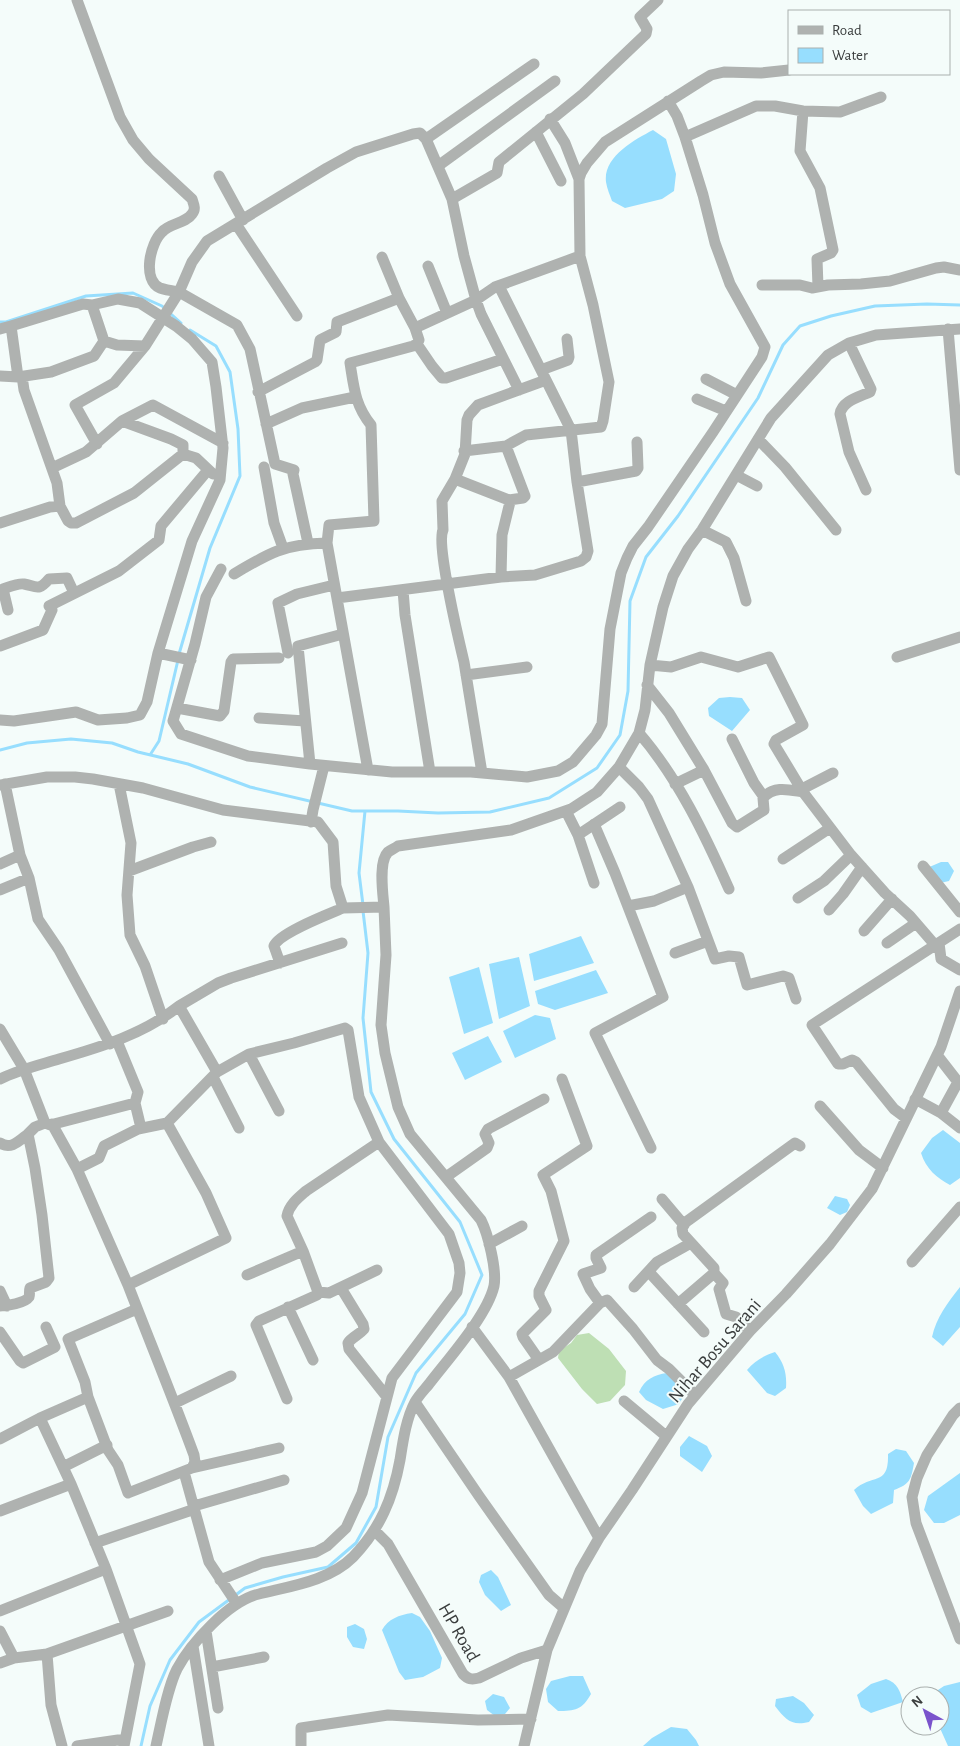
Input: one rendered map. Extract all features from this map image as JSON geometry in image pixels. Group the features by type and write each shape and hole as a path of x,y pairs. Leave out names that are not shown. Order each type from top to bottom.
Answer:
{"street":[{"path":"77,0 120,116 133,140 149,159 192,199 195,207 192,214 184,221 161,232 150,256 150,275 154,284 160,288 179,292 237,325 250,349 275,464 294,470 293,474 308,543"},
{"path":"452,199 497,173 499,162 588,90 646,34 647,29 640,17 658,0"},
{"path":"426,139 534,64"},
{"path":"464,451 506,446 526,435 601,427 609,382 580,256 579,179 587,163 605,142 672,108 701,81 724,72 761,73 788,70"},
{"path":"438,166 555,81"},
{"path":"684,137 761,105 803,111 845,111 881,97"},
{"path":"221,569 206,597 182,658 177,708 173,721 181,734 248,756 368,770 482,773 527,777 558,771 581,754 602,724 610,629 621,573 632,546 648,527 737,395 762,357 765,347 730,284 715,243 703,195 684,137 672,108"},
{"path":"803,111 800,151 820,188 833,250 831,253 817,259 818,287"},
{"path":"550,119 565,143 579,179"},
{"path":"536,132 561,181"},
{"path":"97,444 75,405 114,383 145,346 179,292 192,262 207,241 356,152 420,133 426,139 452,199 464,256 481,314 519,390"},
{"path":"219,176 240,222 297,316"},
{"path":"382,256 399,298 415,328 419,340 418,344 442,378 503,359"},
{"path":"415,328 476,300 499,286 580,256"},
{"path":"428,266 448,313"},
{"path":"762,286 800,285 812,288 890,281 944,267 960,270"},
{"path":"337,598 535,574 586,558 588,551 577,482 572,430 499,286"},
{"path":"258,392 315,362 317,360 320,340 336,332 337,322 399,298"},
{"path":"1,718 14,721 76,712 98,720 140,715 147,702 158,653 192,541 220,480 223,443 212,362 176,326 140,303 118,299 92,305 83,304 6,328 24,390 57,483 60,506 68,521 76,523 134,492 183,454"},
{"path":"92,305 104,341"},
{"path":"948,329 960,470"},
{"path":"156,1746 176,1670 192,1646 235,1602 255,1594 298,1585 331,1573 352,1558 375,1531 392,1498 405,1430 415,1402 483,1311 493,1288 495,1278 487,1231 481,1220 410,1134 398,1106 387,1061 381,1025 386,955 382,864 386,854 398,846 511,830 566,811 597,792 619,767 639,733 645,710 650,665 663,608 673,576 771,418 828,355 848,344 876,335 960,329"},
{"path":"482,773 466,675 448,585 441,534 443,530 442,501 455,479 465,454 467,420 472,411 478,405 519,390 568,360 567,339"},
{"path":"104,341 117,345 145,346"},
{"path":"0,376 20,376 51,372 94,356 104,341"},
{"path":"368,770 327,543 329,525 374,521 371,426 363,415 355,397 350,363 418,344"},
{"path":"848,344 871,389 870,392 844,404 840,414 849,452 866,490"},
{"path":"706,379 737,395"},
{"path":"266,424 302,408 355,397"},
{"path":"697,400 726,411"},
{"path":"52,468 86,452 122,421 153,405 223,443"},
{"path":"122,421 183,445 183,454"},
{"path":"758,439 785,467 836,530"},
{"path":"577,482 636,471 638,468 637,442"},
{"path":"455,479 509,500 523,498 525,496 506,446"},
{"path":"183,454 196,458 220,480"},
{"path":"264,467 274,523 283,548"},
{"path":"0,646 43,630 52,610 49,606 119,571 159,540 161,526 208,470"},
{"path":"736,475 757,486"},
{"path":"501,577 502,534 509,500"},
{"path":"0,523 50,507 60,506"},
{"path":"702,530 726,542 734,558 746,601"},
{"path":"234,574 262,557 283,548 308,543 327,543"},
{"path":"8,610 3,589 22,583 35,588 44,585 49,579 67,578 74,593"},
{"path":"177,708 220,716 224,711 233,659 283,655 278,603 297,594 334,584"},
{"path":"403,590 405,615 430,772"},
{"path":"310,764 298,646 343,634"},
{"path":"897,658 960,637"},
{"path":"158,653 182,658"},
{"path":"650,665 671,668 703,658 738,667 769,657 803,725 776,740 774,744 802,791 851,855 937,944 941,958 960,970"},
{"path":"466,675 527,667"},
{"path":"647,685 669,713 735,826 739,826 764,810 764,797 754,783 732,739"},
{"path":"259,718 306,721"},
{"path":"639,733 658,755 699,824 729,889"},
{"path":"311,822 324,766"},
{"path":"619,767 648,799 688,887 715,959 738,956 747,985 783,976 789,978 796,999"},
{"path":"675,784 704,770"},
{"path":"764,797 767,793 785,789 802,791 833,773"},
{"path":"141,1128 135,1103 138,1092 113,1043 59,950 38,919 29,878 20,855 2,785 47,777 93,779 143,788 223,810 318,822 333,842 336,886 349,908"},
{"path":"119,784 131,843 127,895 130,935 144,966 163,1019"},
{"path":"578,834 620,807"},
{"path":"566,811 578,834 594,883"},
{"path":"594,824 663,997 595,1033 651,1148"},
{"path":"783,859 830,828"},
{"path":"129,871 192,847 211,842"},
{"path":"0,864 20,855"},
{"path":"798,898 824,881 851,855"},
{"path":"923,866 960,912"},
{"path":"829,910 844,894 862,867"},
{"path":"0,890 29,878"},
{"path":"628,906 654,900 688,887"},
{"path":"864,931 892,899"},
{"path":"280,963 274,946 277,940 304,924 349,908 384,907"},
{"path":"887,943 916,923"},
{"path":"906,1118 892,1107 856,1062 852,1060 838,1064 811,1025 960,929"},
{"path":"675,953 708,941"},
{"path":"0,1079 24,1069 113,1043 163,1019 179,1006 218,983 342,943"},
{"name":"Nihar Bosu Sarani","path":"524,1746 547,1650 580,1571 598,1538 695,1395 750,1331 830,1244 872,1189 937,1055 960,991"},
{"path":"179,1006 215,1074 239,1128"},
{"path":"77,1169 99,1158 104,1146 141,1128 168,1124 215,1074 249,1054 345,1028 350,1033 359,1097 379,1142 449,1234 457,1254 460,1273 459,1286 455,1297 394,1374 362,1493 346,1528 327,1546 316,1552 262,1563 223,1583"},
{"path":"0,1029 24,1069 48,1124 77,1169 128,1285 194,1456 195,1462 188,1470"},
{"path":"249,1054 279,1111"},
{"path":"937,1055 959,1083 941,1113"},
{"path":"540,1360 522,1336 546,1310 539,1296 539,1291 564,1241 551,1191 544,1175 587,1146 562,1079"},
{"path":"446,1177 487,1148 489,1143 485,1134 488,1129 544,1099"},
{"path":"915,1099 941,1113 960,1128"},
{"path":"0,1143 5,1146 14,1145 35,1127 135,1103"},
{"path":"820,1106 859,1150 883,1168"},
{"path":"128,1285 226,1238 206,1194 168,1124"},
{"path":"0,1291 3,1306 14,1305 30,1295 30,1288 46,1282 49,1278 41,1208 31,1140 28,1134"},
{"path":"318,1292 303,1251 287,1216 289,1209 306,1192 379,1142"},
{"path":"750,1331 736,1316 726,1314 719,1289 722,1283 714,1273 714,1268 682,1231 684,1225 795,1143 800,1146"},
{"path":"662,1199 684,1225"},
{"path":"912,1262 960,1207"},
{"path":"600,1303 590,1289 584,1274 601,1268 596,1257 598,1253 651,1217"},
{"path":"489,1244 522,1226"},
{"path":"634,1287 657,1262 691,1243"},
{"path":"247,1275 303,1251"},
{"path":"318,1292 329,1293 377,1270"},
{"path":"649,1272 704,1332"},
{"path":"678,1304 714,1273"},
{"path":"341,1288 364,1324 364,1329 360,1334 351,1338 348,1343 349,1349 387,1397"},
{"path":"287,1399 256,1325 259,1321 317,1295 318,1292"},
{"path":"509,1377 553,1352 600,1303 608,1301 657,1360 669,1369 695,1395"},
{"path":"288,1308 313,1360"},
{"path":"138,1309 68,1339 85,1382 88,1397 107,1446 118,1465 128,1494 188,1470 279,1448"},
{"path":"0,1332 20,1361 23,1362 55,1347 46,1327"},
{"path":"472,1327 509,1377 598,1538"},
{"path":"175,1403 231,1376"},
{"path":"0,1439 40,1418 88,1397"},
{"path":"624,1401 666,1436"},
{"path":"415,1402 549,1595 564,1608"},
{"path":"960,1408 953,1415 927,1455 917,1478 912,1497 916,1523 958,1625 960,1639"},
{"path":"40,1418 71,1484 106,1570 140,1664 125,1742 77,1746"},
{"path":"63,1468 107,1446"},
{"path":"188,1470 195,1508 209,1562 235,1602"},
{"path":"95,1543 195,1508 284,1480"},
{"path":"0,1511 71,1484"},
{"name":"HP Road","path":"375,1531 388,1544 467,1678 472,1680 479,1678 521,1658 547,1650"},
{"path":"0,1611 106,1570"},
{"path":"0,1663 14,1658 47,1654 168,1611"},
{"path":"0,1631 14,1658"},
{"path":"206,1632 218,1708"},
{"path":"192,1646 209,1746"},
{"path":"47,1654 51,1705 62,1746"},
{"path":"212,1667 264,1657"},
{"path":"301,1746 300,1728 378,1716 405,1715 478,1720 531,1720"}],"green space":[{"path":"589,1333 609,1349 626,1371 625,1385 610,1401 597,1404 582,1389 558,1358 559,1351 571,1343 577,1335"}],"water":[{"path":"653,130 666,139 676,174 674,191 662,199 625,208 612,201 606,185 606,173 609,165 621,150"},
{"path":"719,698 742,698 750,710 732,731 709,716 708,708"},
{"path":"941,862 948,862 954,871 949,881 936,884 927,868"},
{"path":"581,936 594,963 534,981 529,954"},
{"path":"519,957 530,1006 499,1019 489,964"},
{"path":"479,967 493,1023 464,1034 449,977"},
{"path":"596,970 608,993 555,1010 538,1004 535,991"},
{"path":"535,1015 550,1018 556,1039 515,1058 503,1031"},
{"path":"488,1036 502,1062 465,1080 452,1053"},
{"path":"943,1130 960,1143 960,1178 950,1185 932,1172 921,1153 932,1138"},
{"path":"835,1196 847,1199 850,1205 847,1212 840,1215 827,1208"},
{"path":"960,1287 960,1327 943,1346 932,1337 936,1323"},
{"path":"775,1352 784,1368 786,1388 775,1396 767,1393 747,1370 759,1359"},
{"path":"667,1373 686,1392 679,1404 663,1409 646,1400 639,1392 650,1378"},
{"path":"689,1436 707,1446 712,1456 702,1472 680,1456 680,1447"},
{"path":"896,1449 906,1451 914,1463 911,1477 907,1483 894,1490 893,1503 871,1514 863,1506 854,1490 882,1475 886,1471 888,1464 888,1454"},
{"path":"960,1473 960,1515 944,1523 934,1523 924,1510 928,1496"},
{"path":"491,1570 498,1577 511,1605 501,1611 485,1595 479,1582 481,1575"},
{"path":"412,1613 420,1617 430,1631 442,1658 440,1668 423,1677 405,1680 399,1672 382,1630 394,1618"},
{"path":"355,1624 364,1629 367,1639 364,1649 353,1647 347,1637 347,1627"},
{"path":"570,1676 583,1676 591,1694 578,1708 569,1711 558,1711 548,1702 546,1689 551,1681"},
{"path":"886,1679 890,1681 896,1685 899,1691 900,1703 871,1713 861,1707 857,1695 871,1684"},
{"path":"960,1682 960,1746 948,1746 944,1736 950,1736 950,1686 944,1686"},
{"path":"493,1694 504,1697 510,1708 505,1714 495,1716 487,1710 485,1701"},
{"path":"793,1696 804,1703 814,1715 809,1722 798,1723 789,1721 775,1706 776,1699"},
{"path":"671,1727 687,1729 699,1746 643,1746 652,1738"}],"waterway":[{"path":"0,322 6,322 86,296 133,293 162,306 181,323"},
{"path":"0,750 27,743 71,739 112,743 138,752 188,764 250,787 352,811 490,812 549,798 597,768 620,735 628,691 630,601 646,557 678,516 758,398 783,345 800,326 831,316 875,306 960,305"},
{"path":"179,654 210,548 240,476 238,429 230,372 216,346 190,330"},
{"path":"150,755 159,741 178,660"},
{"path":"363,905 359,873 365,811"},
{"path":"141,1746 150,1706 170,1660 199,1622 245,1588 328,1567 356,1543 376,1507 388,1437 416,1373 465,1314 482,1275 460,1222 394,1139 371,1092 363,1018 368,953 363,911"}]}
